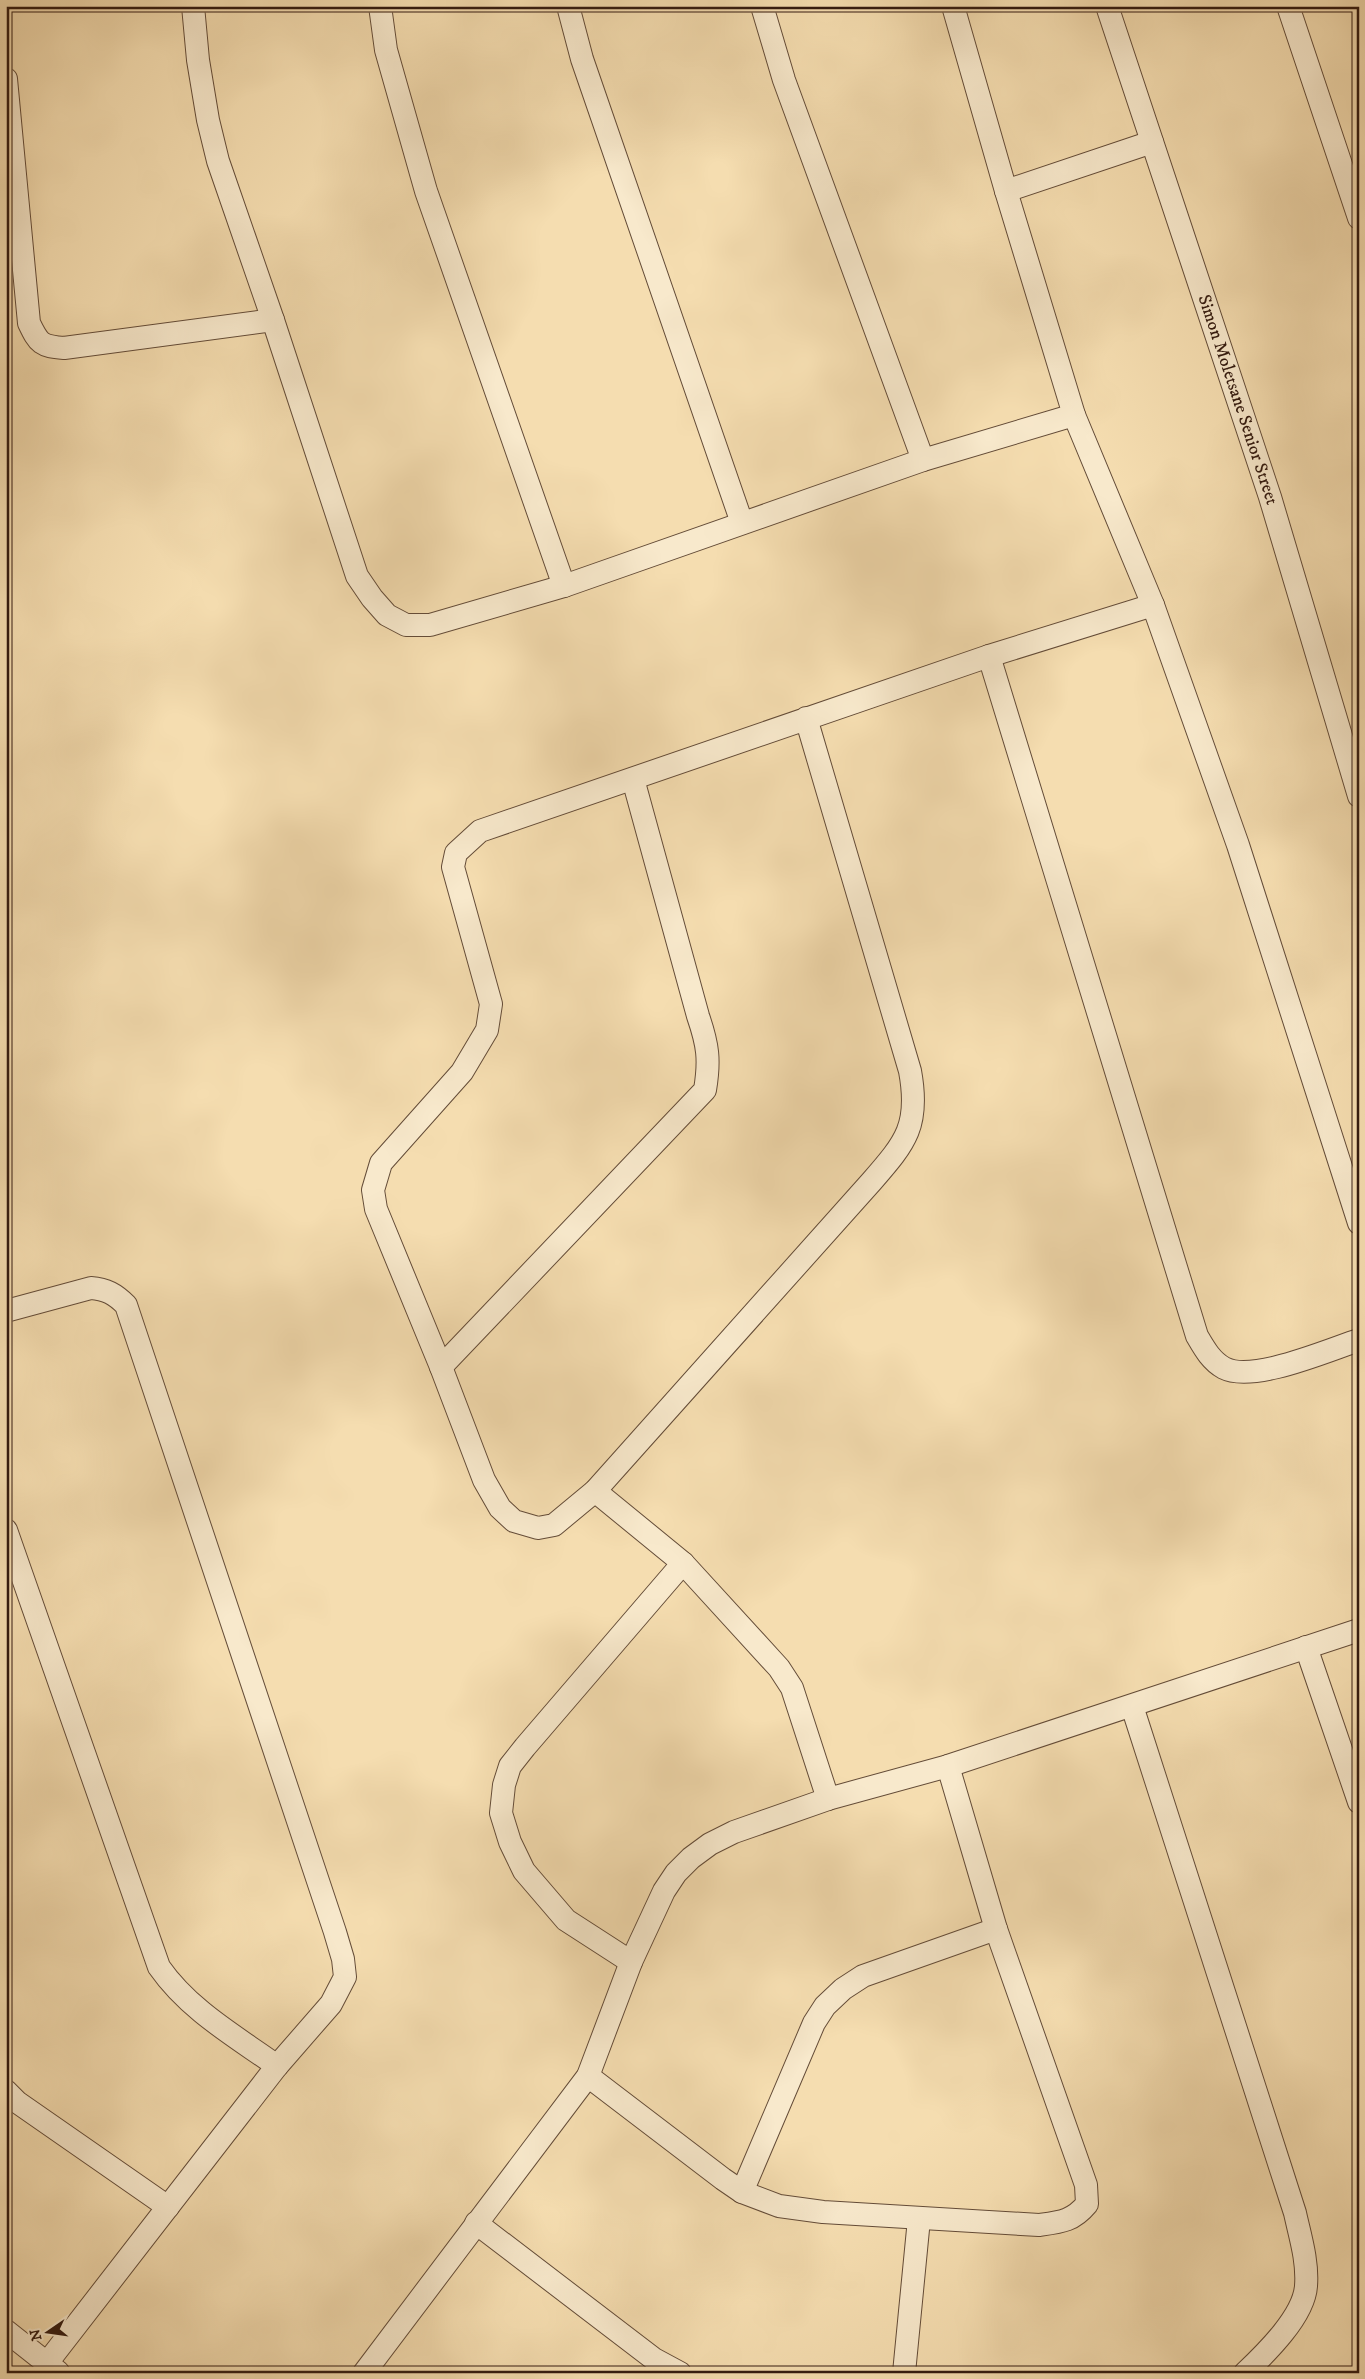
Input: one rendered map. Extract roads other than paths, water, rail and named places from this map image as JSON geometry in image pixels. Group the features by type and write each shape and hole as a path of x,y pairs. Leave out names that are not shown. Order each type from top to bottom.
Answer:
{"street":[{"path":"193,6 198,60 208,120 216,153 357,576 372,598 387,615 406,624 430,624 564,586 923,460 1074,415"},
{"path":"380,6 386,50 426,191 564,586"},
{"path":"568,6 582,59 742,523"},
{"path":"762,6 784,80 923,460"},
{"path":"953,6 1006,191 1074,415 1153,605 1238,845 1359,1223"},
{"name":"Simon Moletsane Senior Street","path":"1107,6 1270,496 1359,796"},
{"path":"1288,6 1359,218"},
{"path":"6,79 29,323 37,340 47,346 64,348 273,320"},
{"path":"1006,191 1152,142"},
{"path":"806,718 910,1072 914,1094 914,1112 908,1132 895,1154 595,1491 554,1526 538,1528 514,1520 500,1508 484,1480 441,1367 376,1209 373,1190 381,1163 462,1072 487,1030 491,1004 482,964 453,866 456,853 466,841 480,831 633,779 806,718 988,656 1153,605"},
{"path":"988,656 1197,1336 1209,1357 1225,1369 1242,1372 1263,1372 1359,1340"},
{"path":"441,1367 705,1090 708,1070 707,1044 633,779"},
{"path":"6,1311 91,1288 103,1289 116,1295 126,1305 134,1324 344,1958 345,1977 331,2004 277,2066 168,2207 53,2368 6,2332"},
{"path":"595,1491 683,1563 779,1668 792,1688 828,1799"},
{"path":"6,1530 158,1967 170,1984 195,2008 277,2066"},
{"path":"631,1962 566,1920 524,1871 510,1842 501,1813 504,1785 510,1766 525,1747 683,1563"},
{"path":"364,2373 588,2076 631,1962 664,1891 676,1873 691,1858 710,1844 734,1832 828,1799 948,1766 1359,1630"},
{"path":"1306,1647 1359,1802"},
{"path":"1132,1706 1295,2213 1305,2260 1306,2287 1299,2308 1267,2353 1245,2373"},
{"path":"588,2076 742,2192 779,2206 823,2212 1039,2225 1058,2223 1077,2216 1087,2204 1086,2185 996,1929 948,1766"},
{"path":"742,2192 807,2037 825,2006 843,1989 863,1976 996,1929"},
{"path":"6,2091 17,2102 168,2207"},
{"path":"904,2373 919,2219"},
{"path":"476,2223 654,2359 680,2373"}]}
